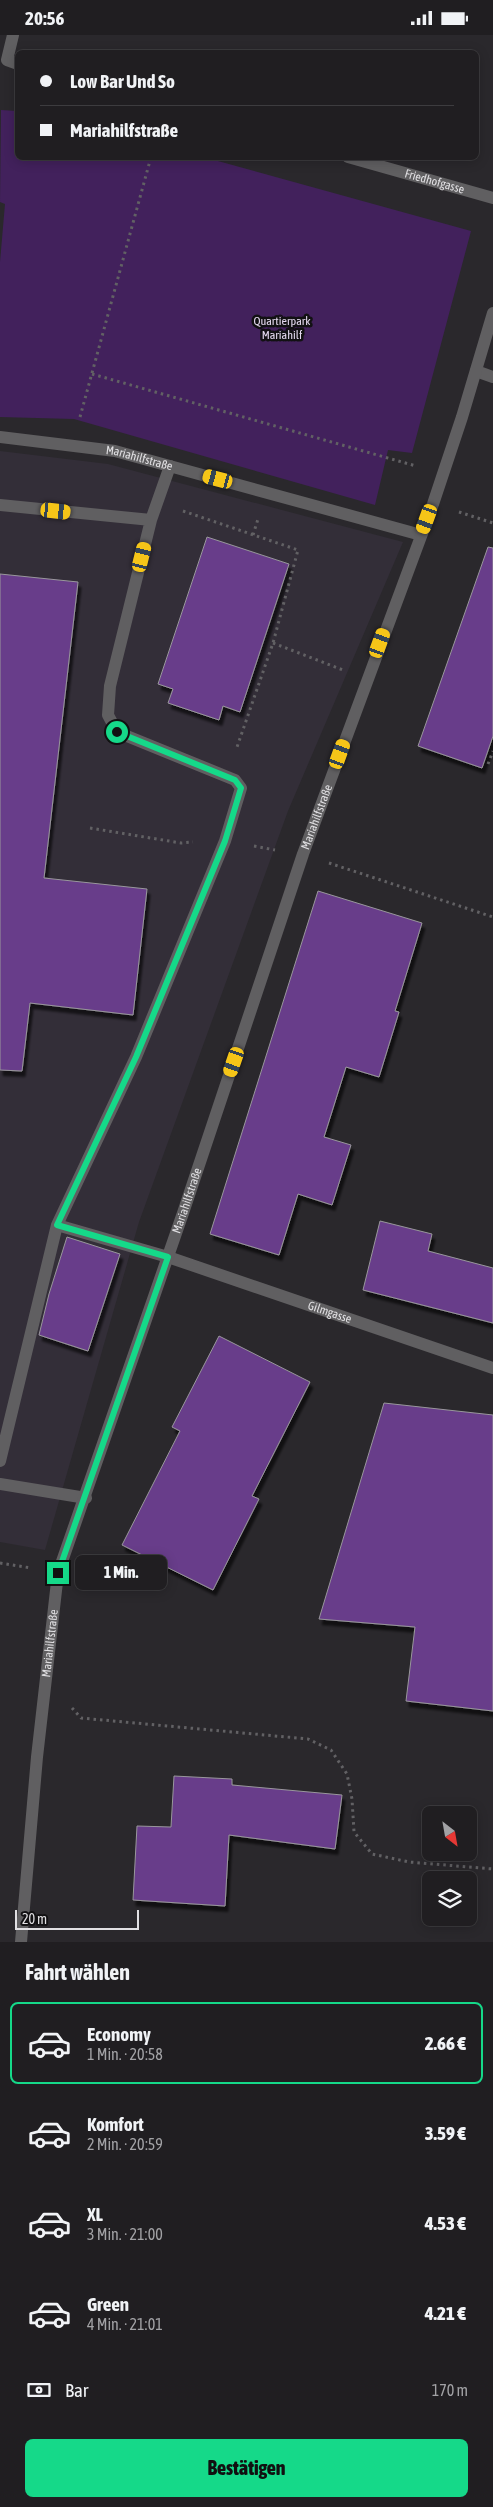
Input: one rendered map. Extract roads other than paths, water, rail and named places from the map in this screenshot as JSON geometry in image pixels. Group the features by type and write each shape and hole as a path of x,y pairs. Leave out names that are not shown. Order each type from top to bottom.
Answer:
{"street":[{"path":"12,62 13,35"},
{"name":"Friedhofgasse","path":"359,160 493,198"},
{"name":"Mariahilfstraße","path":"21,1942 58,1573 86,1498 303,854 433,504 493,313"},
{"path":"476,371 493,377"},
{"name":"Mariahilfstraße","path":"0,437 115,451 421,535"},
{"path":"0,1461 57,1225 136,1057 225,841 241,788 235,780 117,732 108,715 110,686 151,520 156,501 170,466"},
{"path":"0,505 151,520"},
{"name":"Gilmgasse","path":"57,1225 168,1257 493,1368"},
{"path":"0,1484 86,1498"}],"park label":[{"name":"Quartierpark Mariahilf","path":"282,328"}]}
